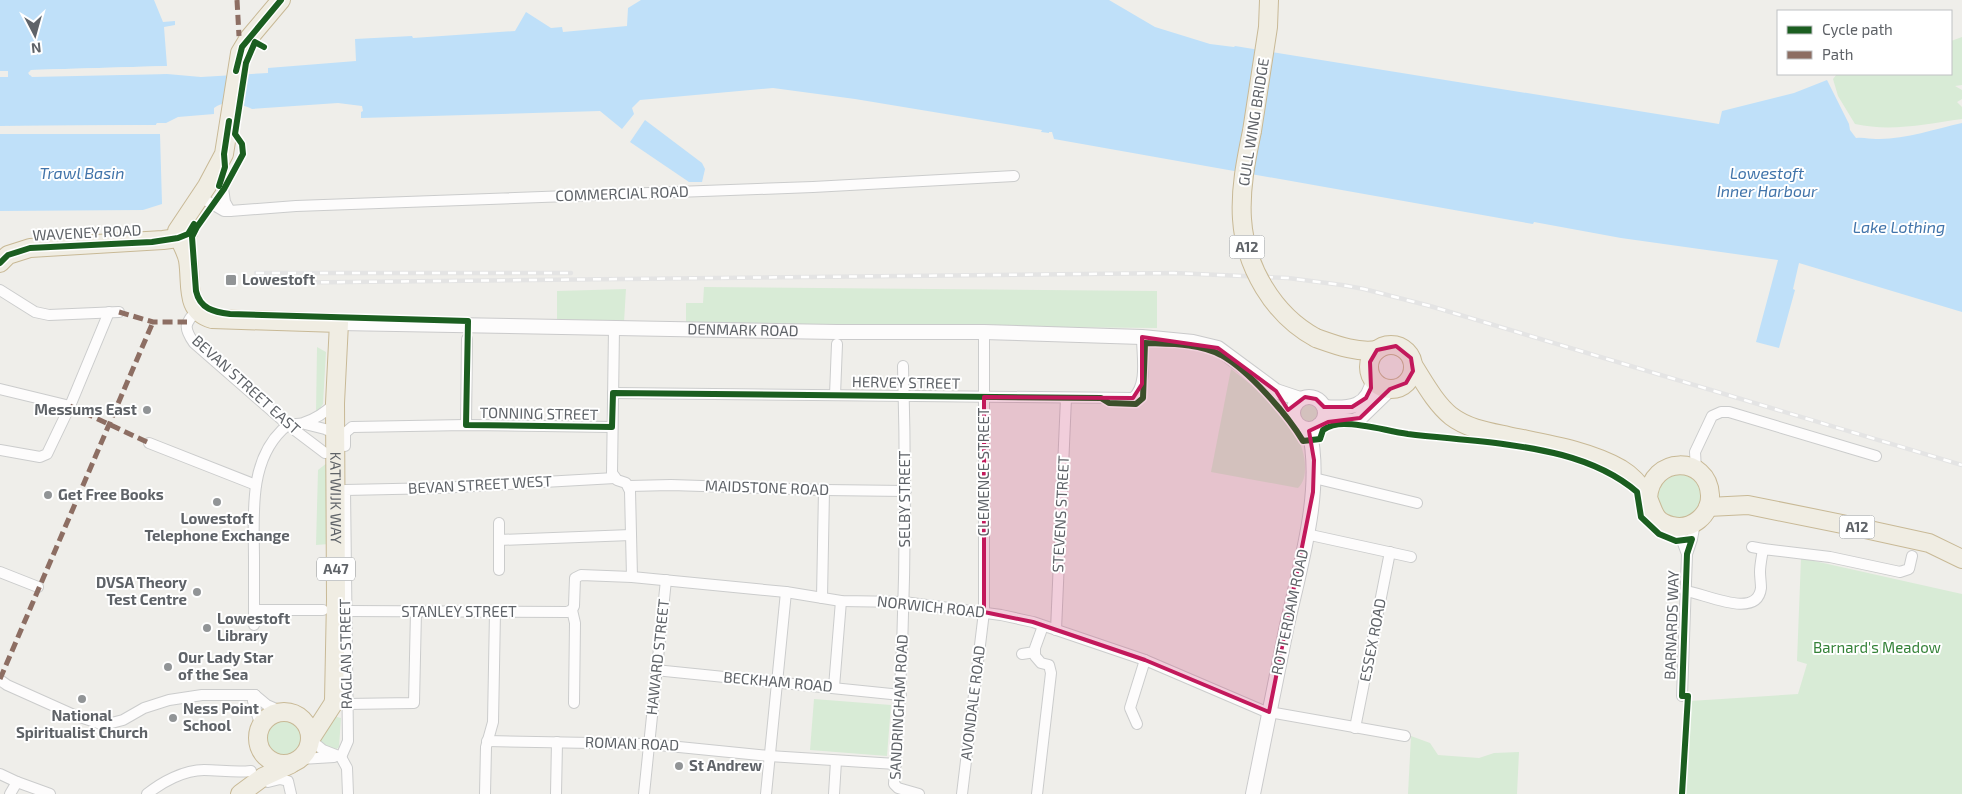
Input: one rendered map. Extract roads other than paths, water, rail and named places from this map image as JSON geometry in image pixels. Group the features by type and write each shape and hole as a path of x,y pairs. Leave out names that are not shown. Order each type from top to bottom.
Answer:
{"highway":[{"path":"196,311 192,300 186,254 178,238 177,231 222,182 225,167 224,154 238,61 246,43 281,0"},
{"name":"GULL WING BRIDGE","path":"1269,0 1268,27 1259,93 1245,165 1242,218 1245,241 1252,263 1264,287 1289,320 1301,330 1316,338"},
{"path":"205,200 224,154"},
{"name":"WAVENEY ROAD","path":"0,263 8,255 30,248 152,242 178,238"},
{"name":"DENMARK ROAD","path":"196,311 202,316 212,319 339,323"},
{"name":"KATWIJK WAY","path":"339,323 335,403 340,440 336,627 340,704"},
{"name":"A12","path":"1316,338 1355,350 1366,352 1377,350"},
{"name":"A12","path":"1316,338 1371,374"},
{"path":"1434,398 1420,390 1377,384 1371,374 1373,355 1377,350 1390,345 1402,348 1408,353 1413,365 1434,398 1452,417 1471,427 1571,449 1622,470 1657,474"},
{"path":"1396,388 1410,377 1413,365"},
{"path":"1622,470 1639,485 1648,498 1652,512 1658,519 1665,524 1677,527 1695,523 1703,516 1708,507 1710,497 1709,486 1704,477 1696,470 1687,466 1677,465 1663,469 1657,474 1652,481 1648,498"},
{"name":"A12","path":"1709,486 1725,492 1748,505"},
{"name":"A12","path":"1708,507 1748,505 1929,543 1962,559"},
{"path":"299,760 286,765 275,763 266,757 260,748 258,737 261,727 272,715 288,713 315,714 340,704"},
{"path":"239,794 263,777 299,760 308,750 311,739 340,704"},
{"path":"288,713 306,724 311,739"},
{"path":"239,794 243,782 256,764 260,748"}],"street":[{"name":"COMMERCIAL ROAD","path":"205,200 224,212 296,206 814,187 1014,176"},
{"path":"222,182 225,202 230,211"},
{"path":"0,290 35,312 49,315 65,316 114,312 45,456 0,450"},
{"name":"BEVAN STREET EAST","path":"196,311 186,326 194,343 288,425 325,453"},
{"name":"DENMARK ROAD","path":"339,323 837,332 984,332 1142,337 1192,342 1218,348 1276,391 1300,399"},
{"path":"614,328 612,472 615,478 629,486 632,577"},
{"name":"CLEMENCE STREET","path":"984,332 984,612"},
{"name":"HERVEY STREET","path":"613,393 1133,398 1140,392 1142,384 1142,337"},
{"path":"466,425 467,339"},
{"path":"835,395 837,344"},
{"name":"SELBY STREET","path":"903,366 906,491 904,602"},
{"path":"1324,407 1346,408 1361,403 1371,388 1371,374"},
{"path":"1314,427 1323,420 1324,407 1321,402 1311,397 1300,399 1294,407 1293,418 1299,426 1314,427 1337,420 1360,418 1396,388"},
{"path":"0,389 70,406"},
{"name":"DENMARK ROAD","path":"1276,391 1293,418"},
{"name":"STEVENS STREET","path":"1056,630 1066,398"},
{"path":"254,625 254,509 256,485 263,458 281,431 288,425 301,423 325,413 335,403"},
{"path":"1696,470 1695,452 1712,416 1722,412 1729,412 1876,456"},
{"path":"301,423 325,428 340,440"},
{"name":"TONNING STREET","path":"340,440 352,427 466,425 612,427"},
{"name":"ROTTERDAM ROAD","path":"1253,794 1306,534 1314,478 1314,427"},
{"path":"149,443 256,485"},
{"path":"1677,465 1695,452"},
{"name":"BEVAN STREET WEST","path":"345,490 449,487 615,478"},
{"path":"1314,478 1416,503"},
{"name":"MAIDSTONE ROAD","path":"629,486 671,485 906,491"},
{"name":"RAGLAN STREET","path":"339,757 348,742 340,704 346,611 345,490"},
{"path":"822,598 824,490"},
{"path":"499,523 499,570"},
{"name":"BARNARDS WAY","path":"1682,696 1687,554 1695,523"},
{"name":"BARNARDS WAY","path":"1677,527 1687,554"},
{"path":"1306,534 1411,556"},
{"path":"499,540 630,535"},
{"path":"1685,591 1694,591 1735,604 1752,602 1761,588 1758,548 1830,557 1900,572 1909,568 1912,556"},
{"name":"ESSEX ROAD","path":"1355,728 1390,552"},
{"path":"0,572 38,587"},
{"name":"NORWICH ROAD","path":"572,610 574,606 574,581 577,576 666,580 786,592 841,600 904,602 984,612 1043,626 1145,660 1269,712 1405,736"},
{"name":"HAWARD STREET","path":"644,794 655,670 666,580"},
{"path":"766,794 786,592"},
{"path":"834,687 841,600"},
{"name":"SANDRINGHAM ROAD","path":"904,602 895,787 919,794"},
{"path":"254,610 324,610"},
{"path":"572,610 575,623 574,702"},
{"name":"STANLEY STREET","path":"346,611 567,612 572,610"},
{"path":"340,704 414,703 416,611"},
{"path":"485,794 487,741 493,722 495,612"},
{"name":"AVONDALE ROAD","path":"962,794 984,612"},
{"path":"1037,794 1051,673 1050,665 1038,661 1035,652 1043,626"},
{"path":"1022,654 1035,652"},
{"path":"1137,724 1130,708 1145,660"},
{"name":"BECKHAM ROAD","path":"655,670 901,694"},
{"path":"0,680 7,685 74,715 104,725 123,720 144,708 169,700 202,695 255,694 267,705 288,713"},
{"path":"255,694 253,701 261,727"},
{"path":"311,739 322,750 339,757 347,768 348,794"},
{"name":"ROMAN ROAD","path":"487,741 649,744 769,756 896,764"},
{"path":"556,794 557,742"},
{"path":"299,760 339,757"},
{"path":"834,794 836,761"},
{"path":"147,794 160,784 201,770 251,771"},
{"path":"0,774 13,787 50,794"},
{"path":"251,794 275,779 288,781 290,790"}],"water":[{"name":"Lowestoft Inner Harbour","path":"0,0 154,0 163,22 175,21 175,25 164,27 167,66 31,70 29,75 167,74 201,77 268,73 268,68 356,61 355,39 412,36 413,38 515,31 526,12 551,28 562,27 563,32 627,26 628,8 641,0 1109,0 1155,27 1210,44 1235,46 1719,124 1722,111 1794,93 1827,80 1849,124 1850,130 1856,138 1897,138 1962,123 1962,312 1799,263 1793,289 1795,290 1779,348 1756,342 1778,260 1621,238 1534,222 1533,224 1054,139 1052,132 1041,132 1042,130 855,99 773,88 640,100 632,108 634,114 622,129 600,111 361,118 362,106 338,103 252,109 228,103 214,108 214,114 178,117 166,123 157,123 156,125 0,126 0,77 8,77 8,71 0,71"},
{"path":"645,120 702,163 705,169 702,182 689,182 630,142"},
{"name":"Trawl Basin","path":"0,134 160,134 162,204 143,210 0,211"}],"railway":[{"path":"256,273 571,273"},
{"path":"257,283 1174,273 1288,278 1364,289 1430,306 1962,465"}],"place":[{"name":"Lowestoft","path":"231,280"},
{"name":"Messums East","path":"147,410"},
{"name":"Get Free Books","path":"48,495"},
{"name":"Lowestoft Telephone Exchange","path":"217,502"},
{"name":"DVSA Theory Test Centre","path":"197,592"},
{"name":"Lowestoft Library","path":"207,628"},
{"name":"Our Lady Star of the Sea","path":"168,667"},
{"name":"National Spiritualist Church","path":"82,699"},
{"name":"Ness Point School","path":"173,718"},
{"name":"St Andrew","path":"679,766"}],"water label":[{"name":"Lake Lothing","path":"1899,227"}],"park label":[{"name":"Barnard's Meadow","path":"1877,648"}]}
